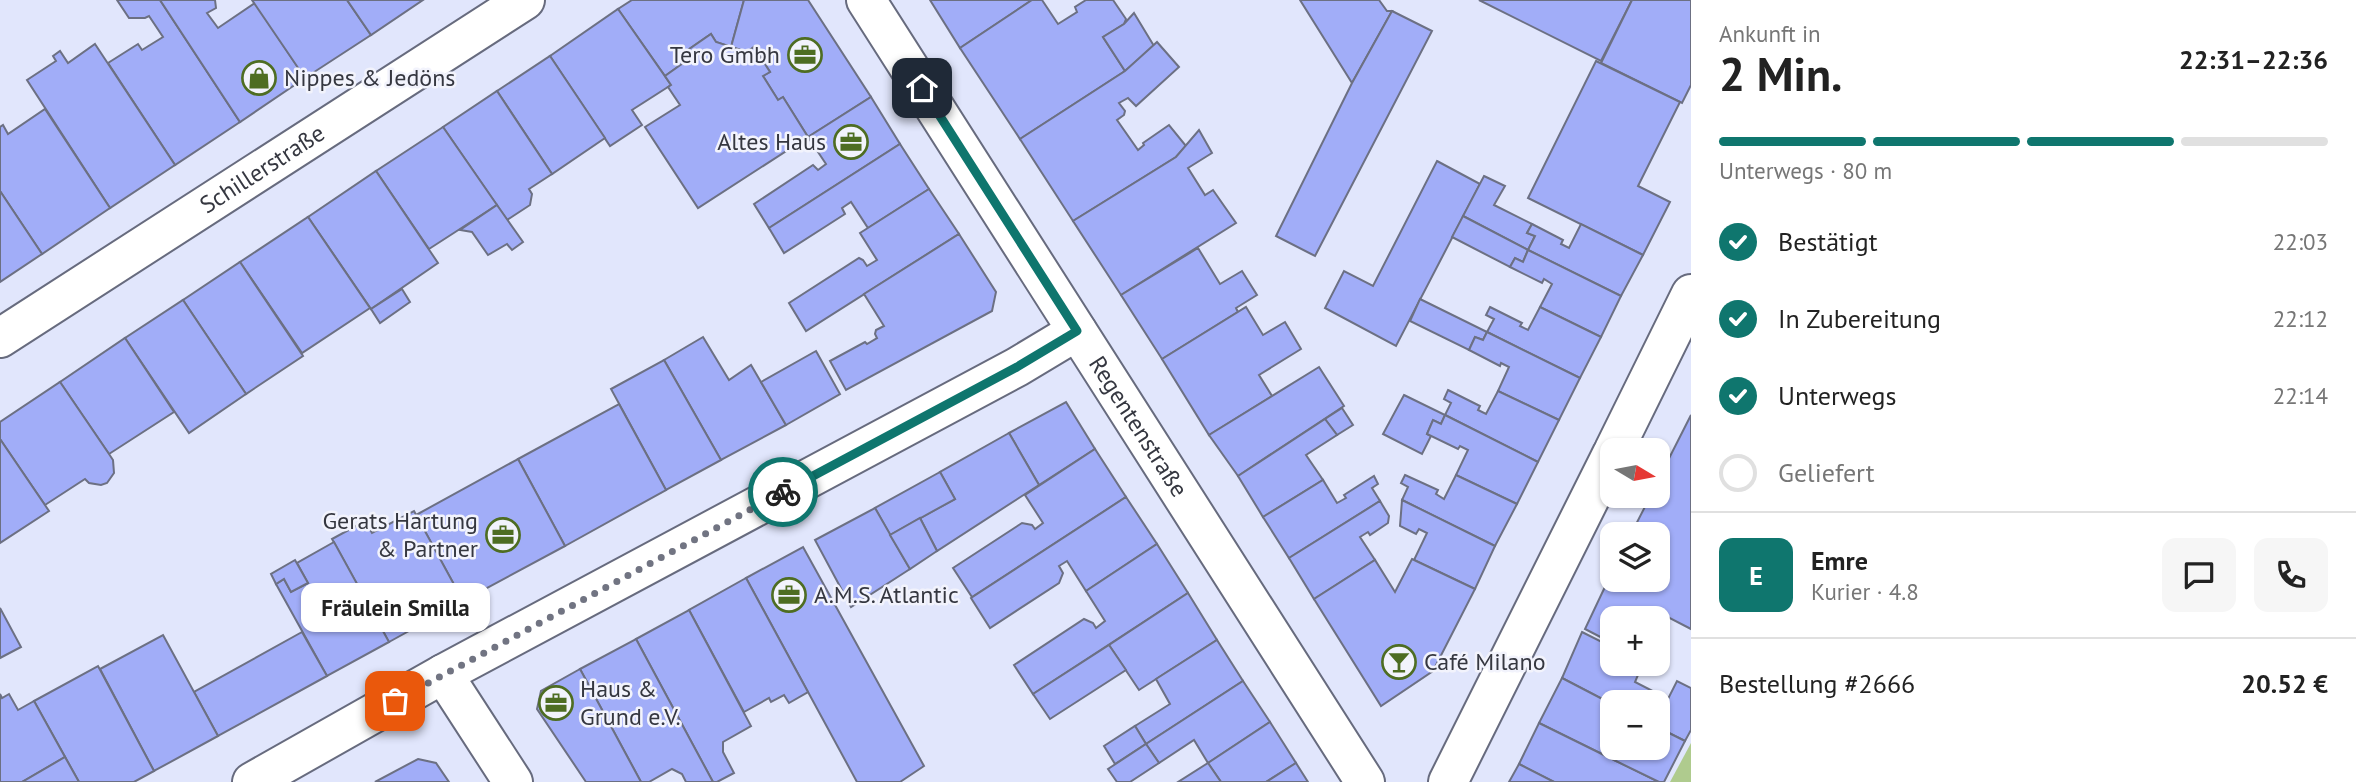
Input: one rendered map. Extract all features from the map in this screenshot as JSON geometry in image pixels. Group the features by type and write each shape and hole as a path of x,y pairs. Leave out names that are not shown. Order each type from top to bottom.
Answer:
{"street":[{"name":"Schillerstraße","path":"0,338 525,0"},
{"name":"Regentenstraße","path":"866,0 1365,782"},
{"path":"1620,438 1691,295"},
{"path":"252,782 443,674 1004,373 1077,331"},
{"path":"1448,782 1600,478"},
{"path":"443,674 513,782"}],"green space":[{"path":"1691,743 1691,782 1670,782"}],"building":[{"path":"117,0 160,0 240,122 175,165 108,63 138,44 142,50 163,37 149,16 129,18"},
{"path":"160,0 215,0 216,8 207,13 218,28 255,3 305,78 240,122"},
{"path":"252,0 347,0 371,35 305,78"},
{"path":"347,0 423,0 371,35"},
{"path":"632,0 744,0 731,47 716,42 711,34 682,54 686,61 665,76 618,9"},
{"path":"744,0 808,0 871,97 808,137 783,97 778,100 763,76 770,72 754,47 747,52 731,47"},
{"path":"930,0 1032,0 960,48"},
{"path":"1032,0 1042,0 1058,24 1077,12 1075,7 1086,0 1113,0 1126,19 1124,24 1103,37 1125,71 1020,139 960,48"},
{"path":"1300,0 1379,0 1387,11 1392,11 1352,83"},
{"path":"1479,0 1632,0 1601,61"},
{"path":"1632,0 1691,0 1691,85 1682,103 1601,63"},
{"path":"618,9 671,85 632,110 642,125 610,146 550,56"},
{"path":"1392,11 1432,31 1315,256 1276,236 1352,83"},
{"path":"1134,13 1154,46 1125,71 1103,37 1124,24"},
{"path":"711,34 716,42 747,52 754,47 770,72 763,76 778,100 783,97 808,137 698,208 645,127 680,105 668,87 671,85 665,76 686,61 682,54"},
{"path":"1157,42 1179,67 1136,106 1128,98 1119,103 1125,111 1117,120 1138,150 1143,143 1169,125 1186,146 1176,157 1073,221 1020,139 1125,71"},
{"path":"95,44 175,165 110,208 27,80 56,61 53,56 60,51 68,63"},
{"path":"550,56 605,138 552,174 497,91"},
{"path":"1596,61 1680,102 1638,186 1670,202 1643,255 1528,198"},
{"path":"497,91 552,174 529,189 532,194 530,205 507,220 443,127"},
{"path":"871,97 900,144 769,228 754,204 813,165 818,170 826,164 808,137"},
{"path":"45,109 110,208 42,254 0,191 0,127 3,125 8,134"},
{"path":"443,127 497,205 429,249 376,171"},
{"path":"1199,130 1212,153 1188,168 1205,195 1213,190 1236,223 1121,295 1073,221 1176,157"},
{"path":"900,144 929,189 868,228 851,202 842,208 845,214 784,253 769,228"},
{"path":"1437,161 1480,184 1396,346 1325,308 1344,271 1373,286"},
{"path":"376,171 438,263 371,309 308,217"},
{"path":"1484,176 1505,186 1494,205 1532,224 1527,233 1535,236 1528,250 1463,216"},
{"path":"929,189 959,234 806,331 789,303 859,258 867,266 877,260 860,233"},
{"path":"0,191 42,254 0,282"},
{"path":"497,205 523,242 512,250 507,244 488,255 472,232 460,230"},
{"path":"1463,216 1528,250 1523,262 1515,258 1510,267 1452,237"},
{"path":"308,217 370,308 302,353 240,262"},
{"path":"1532,224 1563,240 1561,244 1569,248 1581,224 1643,255 1621,296 1528,250 1535,236 1527,233"},
{"path":"959,234 996,292 992,311 846,390 830,361 877,338 876,330 884,326 864,294"},
{"path":"1198,248 1220,284 1242,271 1257,295 1236,308 1238,312 1162,359 1121,295"},
{"path":"1528,250 1621,296 1601,337 1540,307 1552,284 1544,279 1542,283 1510,267 1515,258 1523,262"},
{"path":"240,262 303,356 246,394 183,300"},
{"path":"402,289 410,302 380,323 371,309"},
{"path":"1420,299 1487,332 1483,340 1475,337 1469,350 1410,321"},
{"path":"183,300 246,394 189,433 125,338"},
{"path":"1246,307 1263,335 1285,322 1301,349 1259,375 1272,396 1209,435 1162,359"},
{"path":"1490,307 1522,323 1520,326 1528,330 1540,307 1601,337 1580,378 1487,332 1494,319 1486,315"},
{"path":"1487,332 1580,378 1559,420 1498,391 1509,367 1501,363 1500,366 1469,350 1475,337 1483,340"},
{"path":"703,337 729,380 751,365 786,425 721,460 664,360"},
{"path":"125,338 174,412 109,454 60,382"},
{"path":"816,351 840,394 786,425 761,382"},
{"path":"664,360 721,460 666,490 611,389"},
{"path":"1319,367 1344,406 1238,476 1209,435"},
{"path":"60,382 113,460 114,473 107,483 101,485 89,483 85,479 45,505 0,439 0,422"},
{"path":"1448,390 1480,406 1478,410 1486,414 1498,391 1559,420 1538,462 1445,415 1451,403 1444,399"},
{"path":"1404,395 1445,415 1441,424 1433,420 1427,434 1431,436 1422,454 1383,434"},
{"path":"1066,402 1095,449 1039,485 1009,433"},
{"path":"619,404 666,490 565,546 518,459"},
{"path":"1342,408 1353,425 1337,435 1325,419"},
{"path":"1445,415 1538,462 1517,504 1456,475 1468,450 1460,446 1458,449 1427,434 1433,420 1441,424"},
{"path":"1691,415 1691,629 1670,618 1670,606 1600,606 1600,637 1585,629 1603,592 1670,592 1670,522 1637,522 1644,508 1670,508 1670,456"},
{"path":"1325,419 1337,435 1306,455 1323,480 1263,517 1238,476"},
{"path":"1009,433 1039,485 937,551 920,518 955,499 940,472"},
{"path":"0,439 49,511 0,543"},
{"path":"1095,449 1126,497 972,597 953,568 1022,523 1032,525 1035,529 1043,523 1025,495"},
{"path":"518,459 565,546 463,601 416,515"},
{"path":"940,472 955,499 890,535 875,508"},
{"path":"1405,475 1438,490 1436,494 1444,499 1456,475 1517,504 1495,546 1402,500 1408,487 1401,483"},
{"path":"1374,476 1378,484 1372,488 1380,501 1289,558 1263,517 1323,480 1337,503 1346,498 1344,495"},
{"path":"1126,497 1157,544 1086,591 1067,561 1059,566 1063,573 1059,583 990,628 971,598"},
{"path":"1402,500 1495,546 1475,589 1414,560 1427,533 1419,529 1416,534 1400,526"},
{"path":"1380,501 1389,516 1388,523 1370,535 1368,532 1360,537 1375,560 1314,599 1289,558"},
{"path":"875,508 910,569 851,607 815,540"},
{"path":"414,511 463,601 389,642 332,539 365,521 372,533"},
{"path":"920,518 937,551 910,569 890,535"},
{"path":"334,542 389,642 327,676 276,584 284,579 291,592 308,583 297,563"},
{"path":"1157,544 1188,593 1033,694 1014,665 1084,619 1093,623 1096,628 1105,621 1086,591"},
{"path":"803,547 924,766 900,782 857,782 746,578"},
{"path":"1412,559 1475,589 1433,671 1381,706 1314,599 1375,560 1395,592"},
{"path":"295,560 308,583 291,592 284,579 276,584 271,574"},
{"path":"746,578 808,692 789,703 784,695 771,702 769,698 744,712 689,610"},
{"path":"1188,593 1217,640 1139,690 1109,645"},
{"path":"0,608 21,647 0,658"},
{"path":"689,610 751,726 723,742 723,752 734,773 717,782 713,782 636,639"},
{"path":"302,632 327,676 218,736 194,692"},
{"path":"1582,632 1600,641 1600,676 1638,676 1635,682 1651,690 1600,690 1600,698 1562,678"},
{"path":"163,635 218,736 154,771 100,669"},
{"path":"636,639 713,782 686,782 682,774 672,769 649,782 641,782 580,669"},
{"path":"1217,640 1243,681 1146,744 1135,726 1170,704 1156,679"},
{"path":"1109,645 1126,670 1050,719 1033,694"},
{"path":"98,666 154,771 134,782 79,782 34,701"},
{"path":"580,669 641,782 586,782 537,709 541,691"},
{"path":"1562,678 1600,698 1600,753 1539,723"},
{"path":"1243,681 1270,722 1208,763 1194,740 1159,763 1146,744"},
{"path":"1677,681 1691,688 1691,730 1685,741 1670,734 1670,695"},
{"path":"0,694 2,698 9,694 18,710 34,701 65,757 22,782 0,782"},
{"path":"1270,722 1296,763 1266,782 1221,782 1208,763"},
{"path":"1539,723 1600,753 1600,760 1614,760 1659,782 1554,782 1519,764"},
{"path":"1135,726 1146,744 1115,764 1104,746"},
{"path":"1670,734 1685,741 1664,782 1614,760 1670,760"},
{"path":"1146,744 1159,763 1130,782 1117,782 1108,769"},
{"path":"65,757 79,782 22,782"},
{"path":"418,759 436,763 449,782 375,782"},
{"path":"1208,763 1221,782 1178,782"},
{"path":"1296,763 1308,782 1266,782"},
{"path":"1519,764 1554,782 1509,782"}],"way so far":[{"path":"395,701 783,492"}],"place":[{"name":"Tero Gmbh","path":"805,55"},
{"name":"Nippes & Jedöns","path":"259,78"},
{"name":"Altes Haus","path":"851,142"},
{"name":"Gerats Hartung & Partner","path":"503,535"},
{"name":"A.M.S. Atlantic","path":"789,595"},
{"name":"Café Milano","path":"1399,662"},
{"name":"Fräulein Smilla","path":"395,701"},
{"name":"Haus & Grund e.V.","path":"556,703"}],"route":[{"path":"783,492 1017,367 1077,331 922,88"}]}
